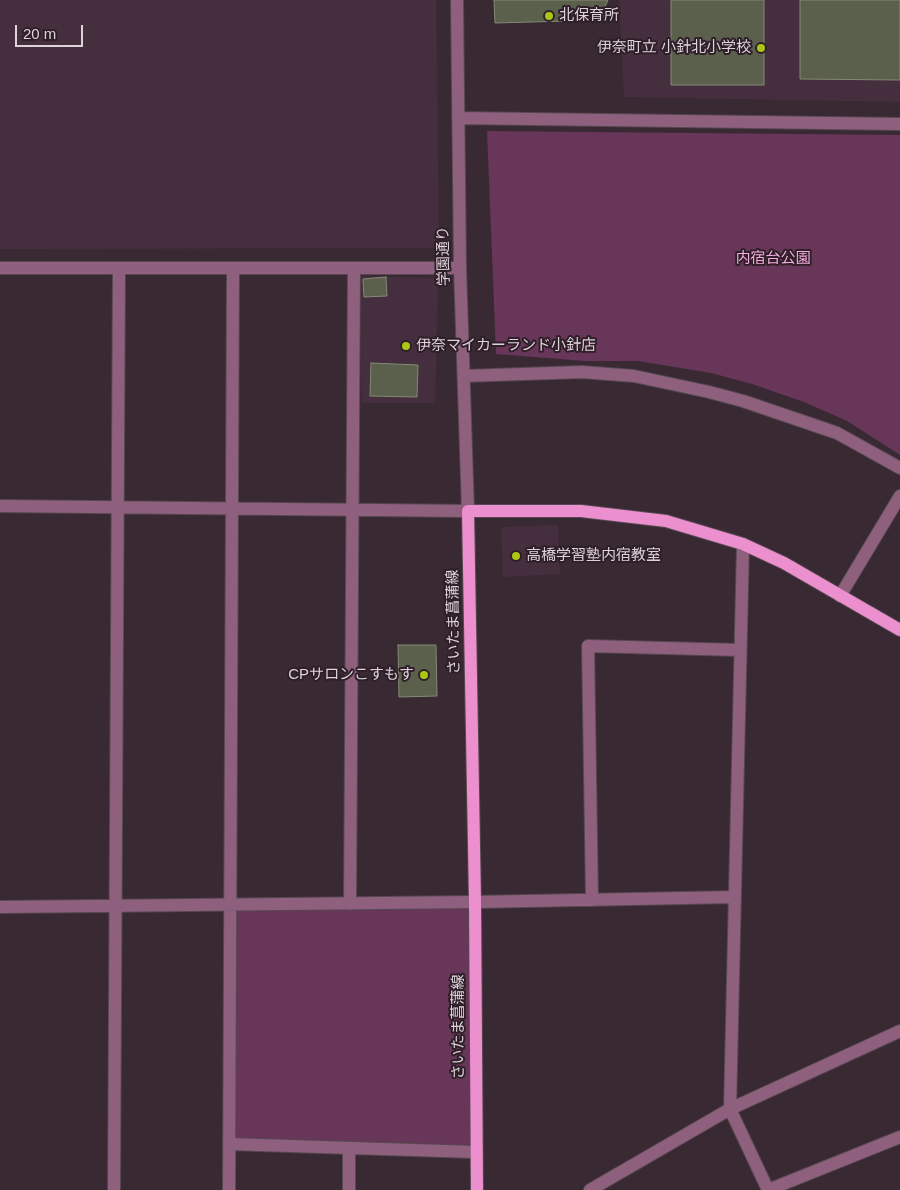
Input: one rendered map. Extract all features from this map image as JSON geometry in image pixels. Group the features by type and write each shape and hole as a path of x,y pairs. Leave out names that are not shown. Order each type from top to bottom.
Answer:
{"main road":[{"path":"468,511 581,511 666,521 742,544 784,564 900,630"},
{"name":"さいたま菖蒲線","path":"468,511 475,902 477,1190"}],"street":[{"name":"学園通り","path":"457,0 460,268 468,511"},
{"path":"458,118 900,124"},
{"path":"0,268 460,268"},
{"path":"114,1190 119,268"},
{"path":"229,1190 233,268"},
{"path":"350,904 354,268"},
{"path":"464,376 582,372 634,376 743,401 837,433 900,468"},
{"path":"840,596 900,496"},
{"path":"0,506 468,511"},
{"path":"742,544 730,1109 768,1190 900,1138"},
{"path":"592,900 588,646 740,650"},
{"path":"0,907 350,904 735,897"},
{"path":"590,1190 730,1109 900,1032"},
{"path":"229,1144 476,1152"},
{"path":"349,1148 349,1190"}],"shaded area":[{"path":"0,0 436,0 439,248 0,249"},
{"name":"伊奈町立 小針北小学校","path":"619,0 900,0 900,102 624,97"},
{"path":"360,276 438,278 435,403 362,403"},
{"path":"558,525 560,574 503,577 501,527"}],"green space":[{"name":"内宿台公園","path":"487,131 900,135 900,455 847,421 804,402 752,384 711,373 638,361 585,361 496,354"},
{"path":"475,902 475,1152 229,1144 230,905"}],"building":[{"name":"北保育所","path":"494,0 608,0 603,11 604,20 495,23"},
{"path":"671,0 764,0 764,85 671,85"},
{"path":"800,0 900,0 900,80 800,79"},
{"path":"386,277 387,296 364,297 363,279"},
{"path":"371,363 418,365 417,397 370,396"},
{"path":"398,645 436,645 437,696 399,697"}],"place":[{"name":"北保育所","path":"549,16"},
{"name":"伊奈町立 小針北小学校","path":"761,48"},
{"name":"伊奈マイカーランド小針店","path":"406,346"},
{"name":"高橋学習塾内宿教室","path":"516,556"},
{"name":"CPサロンこすもす","path":"424,675"}]}
